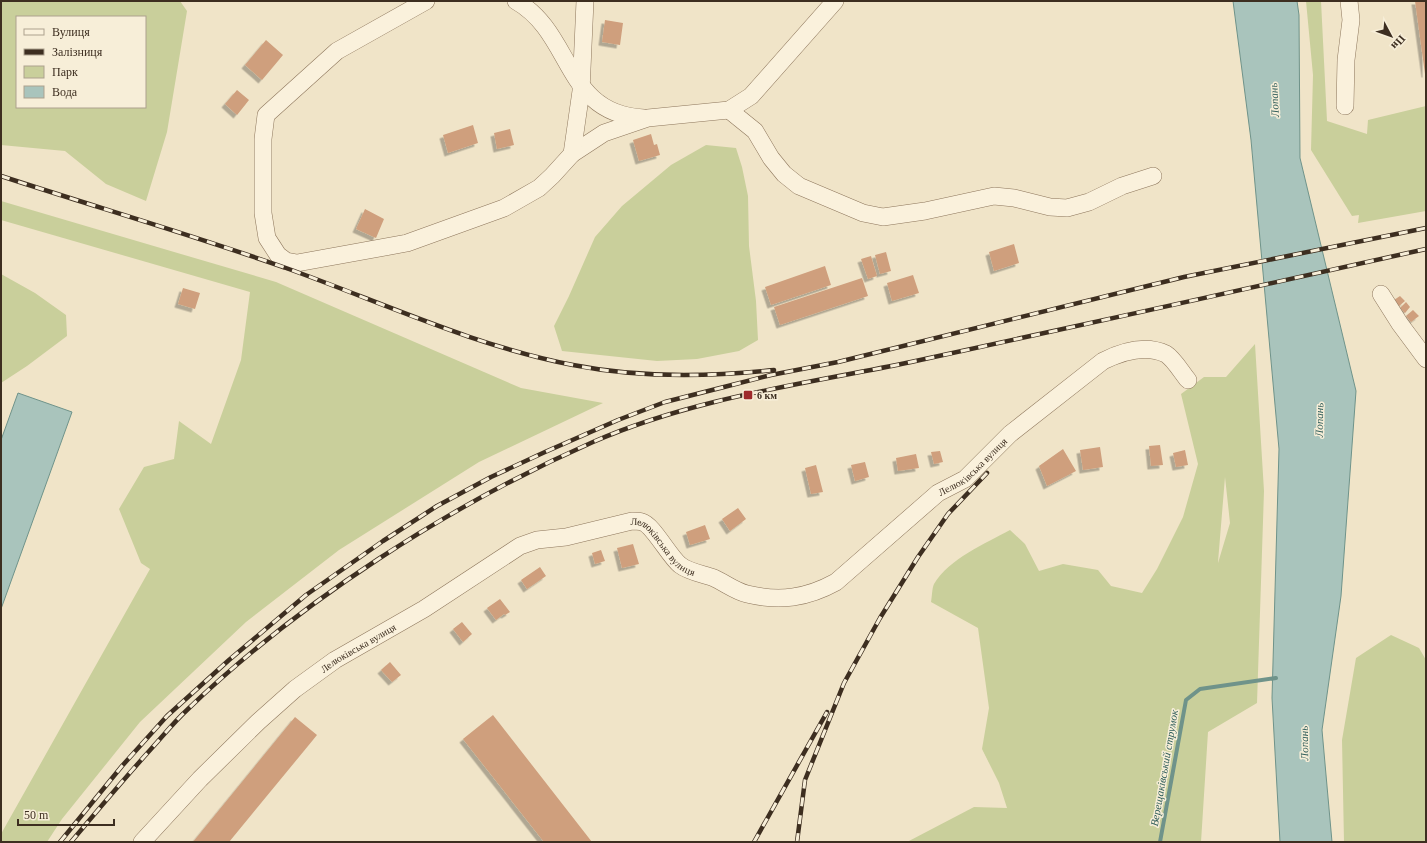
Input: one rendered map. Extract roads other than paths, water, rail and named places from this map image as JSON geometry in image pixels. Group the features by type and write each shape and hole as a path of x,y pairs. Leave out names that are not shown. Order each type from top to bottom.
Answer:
{"street":[{"path":"426,1 337,50 266,115 263,140 263,213 267,238 278,256 286,261 297,263 407,243 504,208 539,188 572,154 604,133 648,118"},
{"path":"516,1 535,14 555,40 581,87 600,104 611,111 623,115 648,118 729,110 751,96 835,1"},
{"path":"572,154 581,87 585,1"},
{"path":"1345,106 1346,60 1351,20 1349,1"},
{"path":"729,110 755,131 771,158 784,174 799,186 863,213 883,217 925,211 994,196 1014,198 1050,207 1067,208 1089,202 1122,186 1153,176"},
{"path":"1381,294 1400,324 1426,359"},
{"name":"Лелюківська вулиця","path":"142,842 258,722 295,689 335,660 424,609 520,546 537,540 566,537 632,521 642,522 650,527 661,544 680,565 747,594 773,598 799,598 818,592 836,582 938,493 965,479 1010,434 1103,361 1118,354 1134,350 1151,350 1166,355 1188,380"}],"water":[{"name":"Лопань","path":"1233,1 1297,1 1299,15 1300,158 1356,391 1341,596 1322,730 1332,842 1280,842 1272,698 1279,449 1251,140"},
{"path":"18,393 72,412 1,609 1,440"}],"waterway":[{"name":"Верещаківський струмок","path":"1160,842 1186,700 1200,689 1276,678"}],"railway":[{"path":"1,176 251,256 322,281 464,335 536,357 598,369 648,374 698,375 774,370"},
{"path":"60,842 122,766 167,716 229,660 306,595 383,541 437,506 491,477 545,452 618,420 665,402 771,375 838,362 1184,277 1426,228"},
{"path":"71,842 173,724 231,670 278,631 327,594 431,526 485,495 539,467 593,442 631,427 710,403 790,385 911,362 1426,249"},
{"path":"797,842 805,780 844,683 880,618 918,557 948,514 987,473"},
{"path":"754,842 827,712"}],"place":[{"name":"6 км","path":"748,395"}]}
